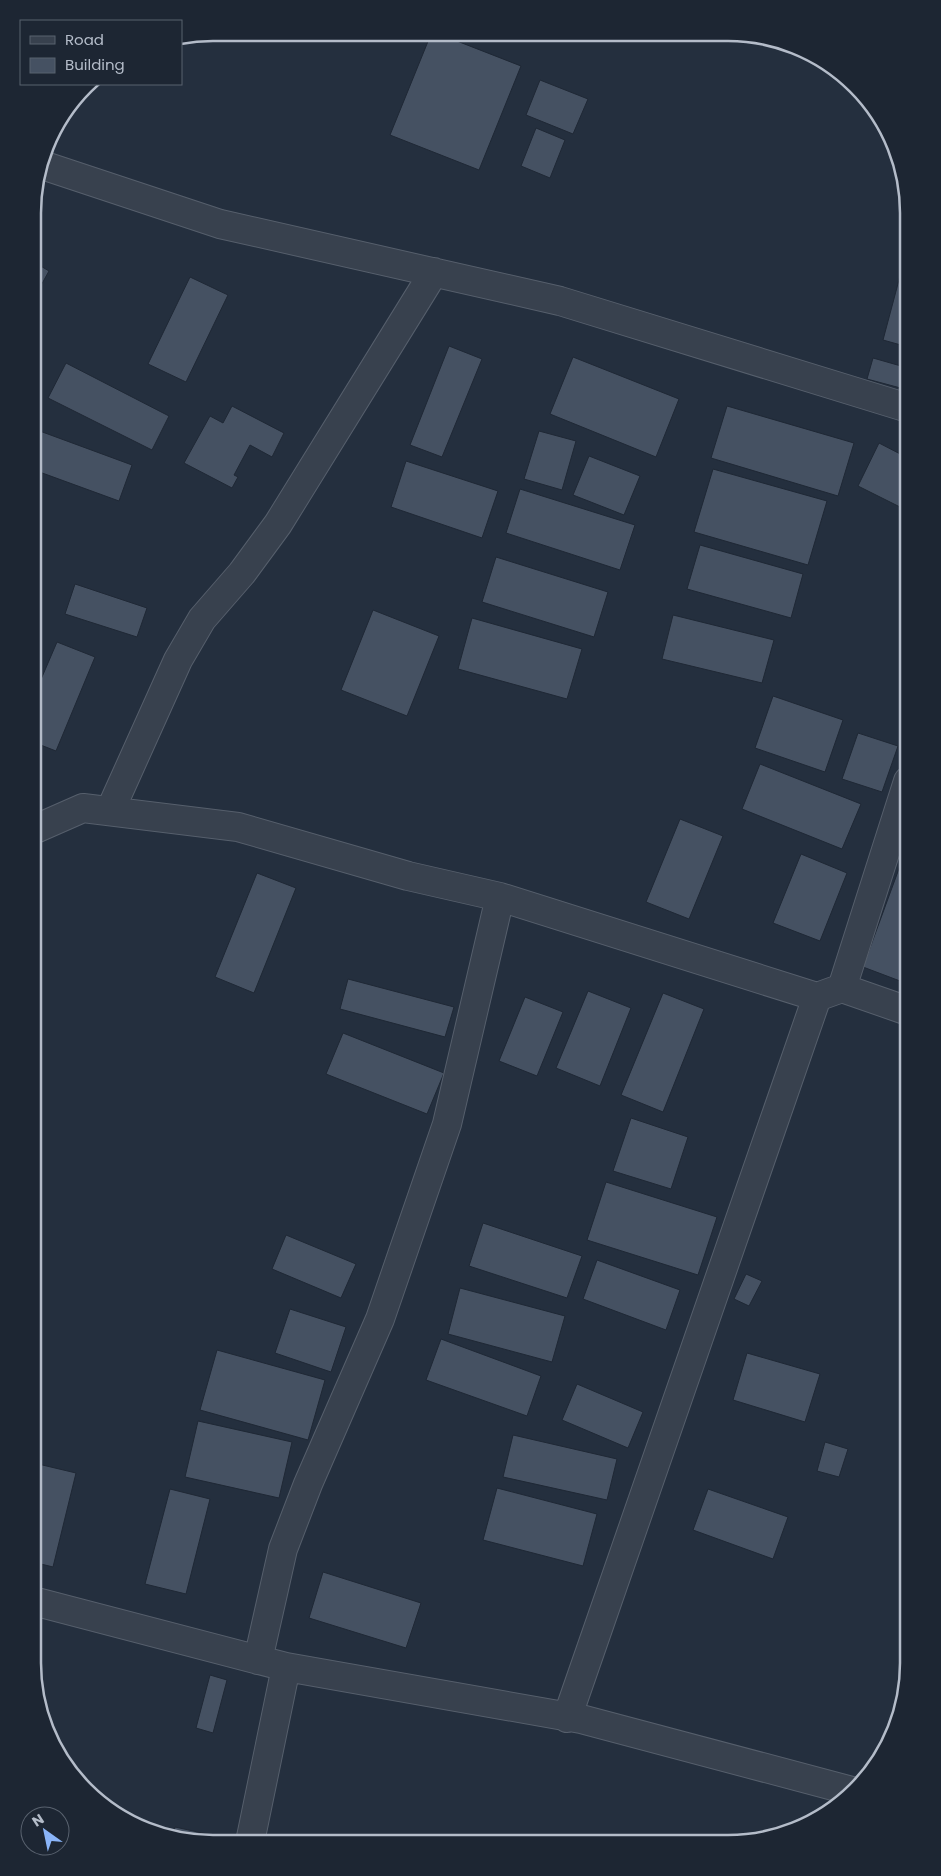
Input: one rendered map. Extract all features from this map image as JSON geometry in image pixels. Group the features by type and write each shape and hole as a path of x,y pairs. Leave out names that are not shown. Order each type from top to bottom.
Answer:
{"street":[{"path":"48,167 220,224 560,301 900,405"},
{"path":"110,811 183,651 202,619 242,573 278,524 434,272"},
{"path":"42,826 84,808 238,827 408,876 500,897 817,997 842,988 899,1008"},
{"path":"842,988 900,808"},
{"path":"258,1660 283,1549 312,1475 380,1319 447,1124 500,897"},
{"path":"567,1718 817,997"},
{"path":"41,1603 286,1667 581,1719 844,1789"},
{"path":"251,1835 286,1667"}],"building":[{"path":"428,41 457,41 521,66 479,170 390,135"},
{"path":"540,80 588,99 573,134 526,115"},
{"path":"536,128 565,140 550,178 521,166"},
{"path":"42,267 49,271 42,284"},
{"path":"900,276 900,345 883,340"},
{"path":"190,277 228,295 186,382 148,364"},
{"path":"449,346 482,359 442,457 410,445"},
{"path":"573,357 679,399 656,457 550,414"},
{"path":"873,358 900,366 900,388 867,379"},
{"path":"66,363 169,416 152,450 48,398"},
{"path":"232,406 284,433 272,457 250,445 234,475 238,477 232,488 184,463 210,416 223,423"},
{"path":"727,406 854,443 838,496 711,458"},
{"path":"539,431 576,441 562,490 524,479"},
{"path":"42,432 132,465 119,501 42,473"},
{"path":"879,443 900,454 900,507 858,486"},
{"path":"589,456 640,476 624,515 573,495"},
{"path":"406,461 498,491 482,538 391,507"},
{"path":"713,469 827,501 808,565 694,532"},
{"path":"520,489 635,525 620,570 506,533"},
{"path":"700,545 803,574 791,618 687,589"},
{"path":"496,557 608,592 594,637 482,602"},
{"path":"75,584 147,608 137,637 65,614"},
{"path":"373,610 439,636 407,716 341,690"},
{"path":"673,615 774,640 762,683 662,659"},
{"path":"472,618 582,649 567,699 458,669"},
{"path":"57,642 95,657 56,751 42,745 42,678"},
{"path":"773,696 843,720 825,772 755,748"},
{"path":"858,733 898,746 882,792 842,779"},
{"path":"760,764 861,804 842,849 742,809"},
{"path":"680,819 723,836 689,919 646,902"},
{"path":"801,854 847,873 820,941 773,923"},
{"path":"900,867 899,981 863,967"},
{"path":"257,873 296,888 254,993 215,977"},
{"path":"348,979 454,1007 445,1037 340,1009"},
{"path":"588,991 631,1008 600,1086 556,1068"},
{"path":"663,993 704,1009 663,1112 621,1095"},
{"path":"525,997 563,1012 537,1076 499,1061"},
{"path":"343,1033 444,1073 427,1114 326,1074"},
{"path":"631,1118 688,1137 671,1189 613,1171"},
{"path":"606,1182 717,1217 698,1275 587,1240"},
{"path":"483,1223 582,1256 567,1298 469,1266"},
{"path":"286,1235 356,1264 341,1298 272,1269"},
{"path":"597,1260 680,1290 666,1330 583,1299"},
{"path":"746,1274 762,1281 749,1306 734,1299"},
{"path":"460,1288 565,1316 552,1362 448,1334"},
{"path":"290,1309 346,1327 331,1372 275,1353"},
{"path":"441,1339 541,1376 527,1416 426,1380"},
{"path":"217,1350 325,1380 308,1440 200,1410"},
{"path":"747,1353 820,1374 805,1422 733,1400"},
{"path":"577,1384 643,1412 628,1448 562,1420"},
{"path":"198,1421 292,1442 279,1498 185,1477"},
{"path":"513,1435 617,1459 607,1500 503,1477"},
{"path":"825,1442 848,1449 839,1477 817,1471"},
{"path":"41,1465 76,1473 53,1567 41,1564"},
{"path":"497,1488 597,1514 583,1566 483,1540"},
{"path":"170,1489 210,1499 186,1594 145,1584"},
{"path":"708,1489 788,1517 773,1559 693,1530"},
{"path":"323,1572 421,1603 406,1648 309,1618"},
{"path":"210,1675 227,1680 213,1733 196,1728"},
{"path":"175,1827 207,1834 191,1833 174,1830"}]}
